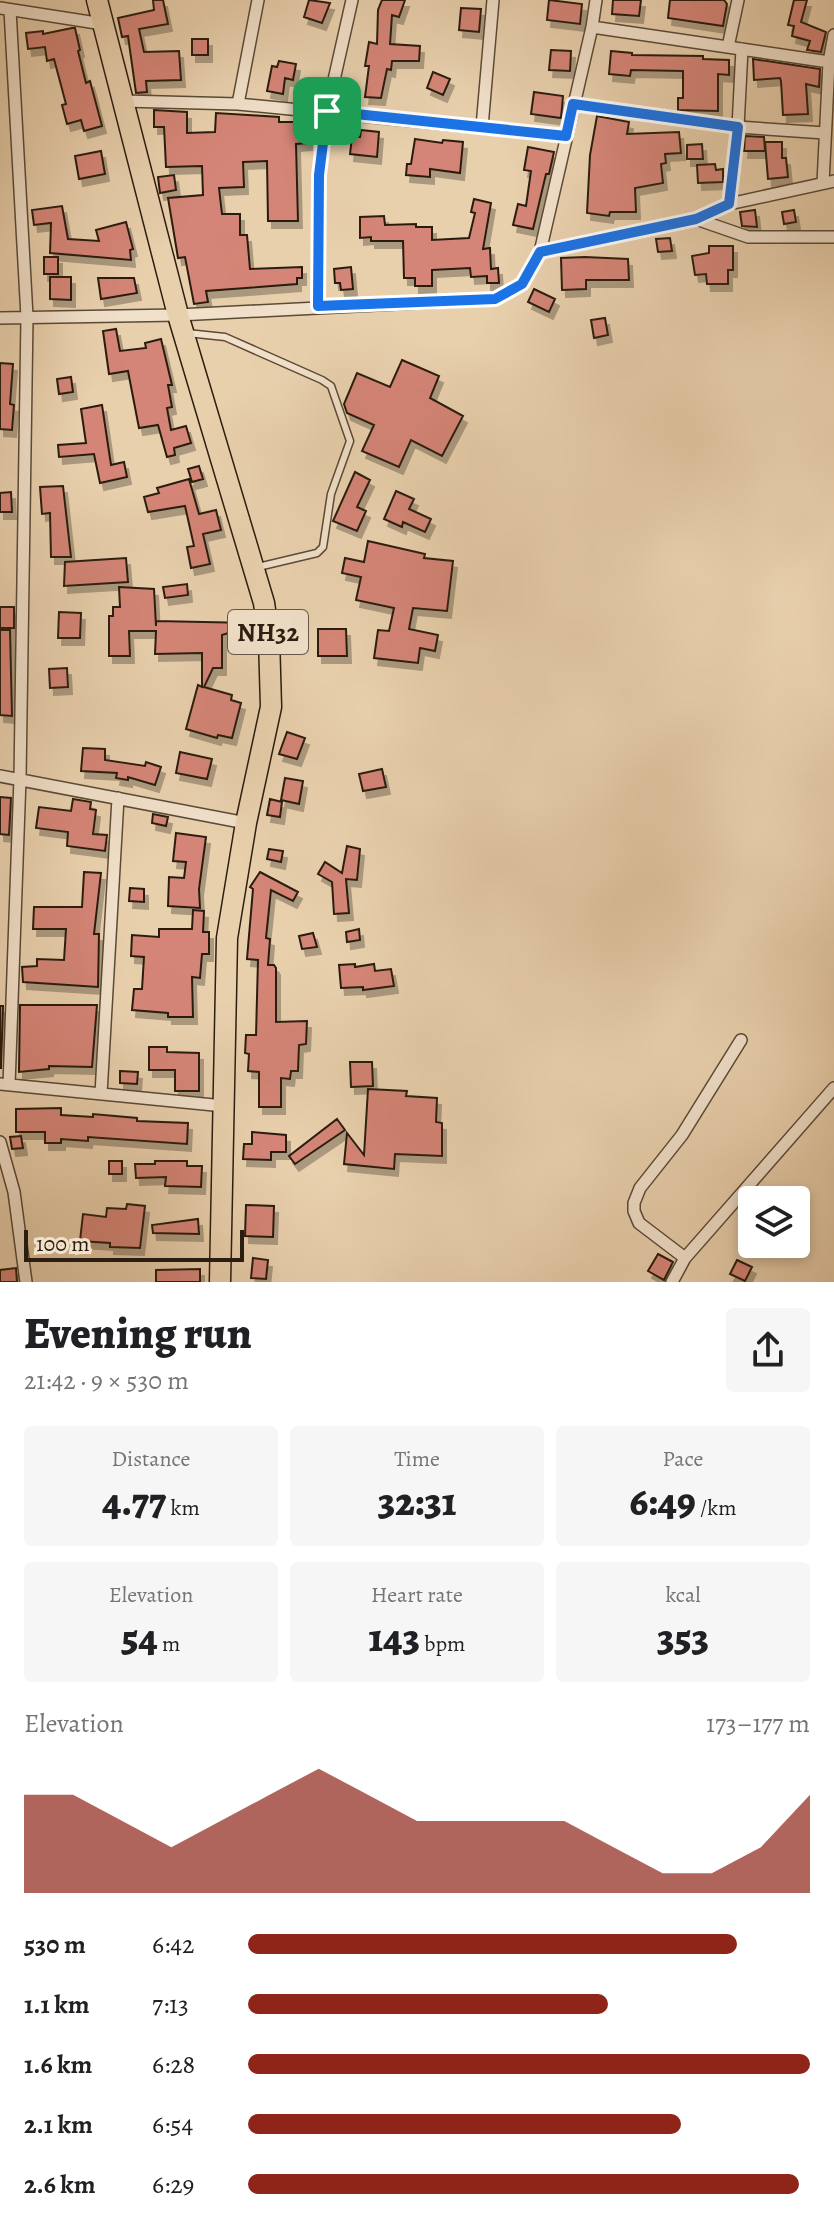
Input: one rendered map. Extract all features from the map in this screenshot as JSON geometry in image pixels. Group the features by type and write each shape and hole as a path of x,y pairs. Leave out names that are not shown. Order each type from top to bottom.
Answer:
{"highway":[{"name":"NH32","path":"97,0 180,324 264,603 269,638 271,707 246,823 227,938 220,1282"}],"street":[{"path":"238,104 258,0"},
{"path":"318,306 319,175 327,111 352,0"},
{"path":"482,127 493,0"},
{"path":"0,318 180,324 318,306 495,299 522,284 540,252 596,0"},
{"path":"728,47 738,0"},
{"path":"103,24 5,9 27,317 20,778 4,1085 224,1106"},
{"path":"592,27 829,62"},
{"path":"540,252 696,219 729,204 828,182 825,133 829,62 834,35"},
{"path":"729,204 738,127 742,49"},
{"path":"124,101 238,104 327,111 566,136"},
{"path":"573,104 738,127 825,133"},
{"path":"696,219 748,237 834,237"},
{"path":"0,776 246,823"},
{"path":"101,1094 118,798"},
{"path":"685,1258 639,1223 634,1203 640,1188 682,1135 741,1040"},
{"path":"672,1282 685,1258 834,1088"},
{"path":"0,1142 14,1192 26,1282"}],"lane":[{"path":"180,324 225,337 322,380 331,386 343,417 350,441 331,494 323,547 317,553 254,568"}],"building":[{"path":"153,0 163,0 168,24 139,29 144,52 179,51 181,80 146,81 147,92 136,93 128,36 122,37 118,18 154,10"},
{"path":"309,0 330,3 322,23 304,17"},
{"path":"382,0 405,0 399,17 392,15 390,44 420,46 419,61 392,61 391,70 387,69 381,98 365,97 369,42 377,44 378,10"},
{"path":"549,0 582,4 580,24 547,20"},
{"path":"613,0 641,0 639,16 612,14"},
{"path":"670,0 724,0 727,4 723,26 668,18"},
{"path":"794,0 807,0 801,22 826,32 821,52 807,50 810,41 792,36 794,26 788,25"},
{"path":"461,8 481,9 479,32 459,30"},
{"path":"75,28 86,83 90,81 102,126 84,131 81,120 67,124 62,105 66,104 54,59 47,61 45,47 28,49 26,33 43,31 43,34"},
{"path":"192,39 208,39 208,55 192,55"},
{"path":"551,50 571,51 570,71 549,70"},
{"path":"611,51 729,60 729,75 718,74 718,111 678,110 678,98 683,98 683,71 631,70 630,76 609,74"},
{"path":"753,59 820,69 819,87 806,84 808,114 783,115 780,78 754,80"},
{"path":"279,61 296,64 293,80 285,78 283,94 267,91 272,66 277,67"},
{"path":"433,72 450,79 443,95 427,88"},
{"path":"534,92 563,96 561,118 531,114"},
{"path":"154,110 187,112 187,133 215,132 216,113 279,117 279,122 308,122 308,143 296,144 298,221 268,221 267,161 243,162 244,187 219,188 222,214 240,214 240,235 247,235 250,269 302,267 302,278 297,278 297,284 206,291 208,302 194,304 185,257 178,258 168,198 203,195 202,166 166,167 164,127 154,127"},
{"path":"597,116 629,122 627,134 679,132 681,153 665,154 666,163 661,164 663,183 635,188 636,212 610,212 609,216 587,213 590,155"},
{"path":"361,130 379,132 377,157 350,154 352,137 360,137"},
{"path":"745,136 764,137 765,151 744,151"},
{"path":"415,139 463,142 460,173 430,169 430,177 406,175"},
{"path":"765,142 782,142 782,158 786,158 788,177 768,179"},
{"path":"702,144 703,159 687,159 687,145"},
{"path":"528,147 554,152 533,229 513,225 518,204 526,206 531,171 524,170"},
{"path":"101,151 105,174 79,179 75,156"},
{"path":"715,164 716,170 723,169 723,182 698,183 697,165"},
{"path":"174,175 176,190 160,193 158,177"},
{"path":"474,199 491,203 483,249 490,248 491,269 498,268 499,283 487,283 487,276 471,277 470,268 432,270 432,286 415,286 415,278 404,278 403,241 360,238 360,217 384,216 385,225 432,227 432,240 469,238 475,213 471,212"},
{"path":"62,206 68,239 99,241 96,230 126,222 133,249 130,250 131,260 50,253 51,223 34,225 32,210"},
{"path":"755,210 757,227 742,226 740,212"},
{"path":"794,210 796,222 784,224 782,212"},
{"path":"670,238 672,251 658,252 656,239"},
{"path":"709,246 733,246 733,270 728,270 728,284 707,284 706,274 695,275 692,256 709,253"},
{"path":"44,257 58,257 58,274 44,274"},
{"path":"561,258 628,259 629,280 586,280 586,289 562,290"},
{"path":"351,267 353,289 341,290 340,283 335,283 334,269"},
{"path":"50,277 71,277 71,300 50,299"},
{"path":"98,278 134,278 137,293 101,299"},
{"path":"534,289 555,299 549,312 528,302"},
{"path":"605,318 608,335 594,338 591,320"},
{"path":"116,329 120,351 146,348 145,343 161,339 172,385 168,385 172,407 167,408 171,430 186,426 191,443 174,448 175,455 167,457 158,425 139,428 128,371 109,374 103,331"},
{"path":"402,360 439,376 430,398 463,416 442,456 411,440 399,467 362,451 374,425 347,413 344,404 357,373 390,387"},
{"path":"0,363 13,364 12,430 0,429"},
{"path":"71,377 73,392 59,394 57,379"},
{"path":"102,405 111,465 124,462 127,477 100,483 94,454 59,457 58,445 86,443 81,409"},
{"path":"199,466 203,479 192,482 188,469"},
{"path":"355,472 370,480 357,507 366,511 357,531 333,521"},
{"path":"189,479 199,514 216,510 221,530 203,534 210,564 191,568 187,547 194,546 185,506 148,512 144,497 159,493 157,488"},
{"path":"63,486 71,557 51,557 50,513 42,514 40,487"},
{"path":"396,491 414,499 409,509 431,519 425,532 403,522 402,527 384,519"},
{"path":"11,492 12,512 0,512 0,493"},
{"path":"368,541 425,554 424,558 453,561 447,611 413,608 409,629 438,635 435,651 420,648 418,663 374,658 378,630 389,631 394,608 356,600 361,577 342,573 345,558 364,562"},
{"path":"126,558 128,582 64,586 65,562"},
{"path":"187,584 188,595 165,598 163,587"},
{"path":"119,587 154,589 156,626 156,621 251,623 251,626 222,635 222,668 213,668 204,687 232,695 231,700 241,703 232,738 218,735 217,738 186,729 198,685 202,687 202,653 155,654 156,631 129,631 130,656 109,656 109,616 113,616 113,607 120,607"},
{"path":"0,607 14,607 14,628 0,628"},
{"path":"59,612 81,613 80,638 58,638"},
{"path":"318,629 346,629 347,656 318,656"},
{"path":"0,630 10,630 12,716 0,715"},
{"path":"67,668 68,687 50,688 49,669"},
{"path":"287,732 305,738 297,759 279,754"},
{"path":"83,748 105,749 105,760 145,766 146,762 161,767 155,785 128,777 128,780 116,778 117,773 81,771"},
{"path":"180,752 212,759 207,779 176,773"},
{"path":"382,769 386,787 363,791 359,774"},
{"path":"285,778 303,781 299,804 281,800"},
{"path":"0,797 11,798 9,835 0,834"},
{"path":"73,799 91,802 90,809 96,810 93,834 107,835 105,851 67,846 68,832 36,828 39,807 71,811"},
{"path":"270,799 282,802 280,817 267,815"},
{"path":"153,814 168,817 166,826 152,823"},
{"path":"176,833 206,837 199,889 200,908 168,906 169,877 184,878 186,862 173,861"},
{"path":"347,846 360,849 357,880 346,879 349,913 334,914 332,882 318,874 325,862 342,873"},
{"path":"269,849 283,851 281,862 267,859"},
{"path":"84,872 101,873 94,934 99,934 98,987 23,982 22,967 37,966 37,959 64,960 66,929 33,929 34,907 82,907"},
{"path":"260,872 298,892 293,901 271,890 266,938 270,939 268,965 276,968 276,1022 307,1021 306,1044 299,1045 298,1071 291,1071 290,1079 281,1078 281,1107 259,1107 259,1072 248,1071 249,1054 245,1053 246,1035 256,1035 258,960 247,959 253,889 250,887"},
{"path":"130,888 144,889 144,902 129,901"},
{"path":"193,910 204,911 203,932 209,932 209,954 202,954 200,978 192,977 193,1017 168,1017 168,1013 132,1010 134,989 142,989 144,957 131,956 132,935 159,937 159,929 192,929"},
{"path":"359,929 360,940 347,942 346,932"},
{"path":"313,933 317,947 302,949 299,936"},
{"path":"355,964 355,967 374,964 375,971 391,969 394,986 363,990 363,987 341,988 339,965"},
{"path":"20,1005 97,1005 92,1067 49,1066 49,1069 19,1072"},
{"path":"0,1006 3,1006 1,1068 0,1068"},
{"path":"149,1047 167,1047 167,1052 199,1053 199,1091 175,1091 175,1070 149,1070"},
{"path":"350,1062 372,1062 373,1086 351,1087"},
{"path":"120,1071 138,1072 137,1084 120,1083"},
{"path":"368,1089 407,1091 406,1096 437,1098 436,1122 442,1123 442,1156 395,1154 394,1169 344,1164 347,1133 364,1155"},
{"path":"61,1108 61,1115 93,1117 93,1114 137,1118 137,1121 188,1123 187,1144 88,1137 88,1141 61,1139 61,1143 45,1143 45,1132 16,1132 16,1109"},
{"path":"337,1119 345,1130 295,1164 289,1156"},
{"path":"252,1132 286,1135 286,1152 271,1152 271,1160 243,1159 244,1144 252,1144"},
{"path":"21,1136 23,1148 12,1149 10,1137"},
{"path":"109,1161 122,1161 122,1174 109,1174"},
{"path":"155,1161 187,1161 187,1166 202,1166 201,1187 165,1186 166,1177 136,1178 135,1164 155,1164"},
{"path":"127,1204 145,1206 140,1248 110,1247 110,1243 80,1241 83,1214 106,1217 107,1208 126,1209"},
{"path":"246,1205 274,1206 273,1237 245,1236"},
{"path":"198,1219 199,1234 153,1233 152,1225"},
{"path":"658,1254 673,1262 664,1280 648,1271"},
{"path":"253,1258 268,1260 266,1279 251,1278"},
{"path":"737,1260 752,1267 745,1281 730,1274"},
{"path":"16,1268 17,1282 0,1282 0,1270"},
{"path":"200,1269 200,1282 156,1282 156,1270"}],"route":[{"path":"573,104 738,127 729,204 696,219 540,252 522,284 495,299 318,306 319,175 327,111 566,136 573,104"}]}
